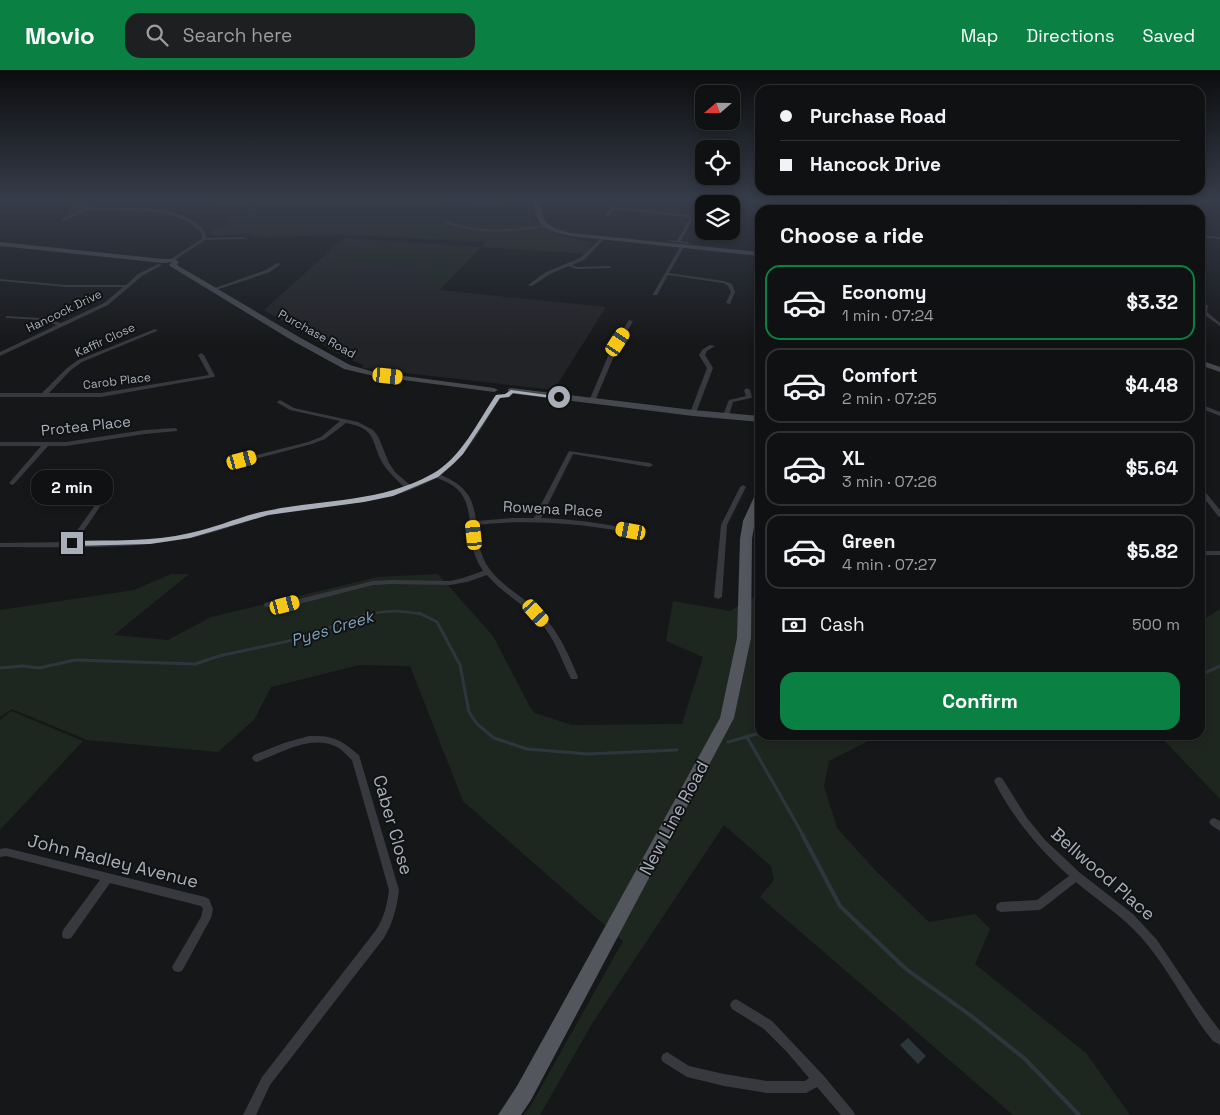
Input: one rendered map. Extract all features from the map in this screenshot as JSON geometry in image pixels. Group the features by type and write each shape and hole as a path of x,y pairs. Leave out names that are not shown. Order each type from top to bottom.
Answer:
{"main road":[{"path":"40,249 161,263 173,262"},
{"path":"713,249 755,253"},
{"name":"Purchase Road","path":"173,262 300,341 347,367 374,374 496,393"},
{"path":"1205,363 1220,368"},
{"path":"496,393 507,395 511,392 755,420"},
{"path":"710,415 726,415 755,420"},
{"name":"New Line Road","path":"508,1115 524,1093 559,1030 727,718 744,638 746,539 749,521 755,507"}],"street":[{"path":"173,262 191,249"},
{"path":"530,285 548,273 570,265 589,254 593,249"},
{"path":"655,294 667,274 678,249"},
{"name":"Hancock Drive","path":"0,354 106,304 140,275 161,263"},
{"path":"214,289 268,272 279,264"},
{"path":"570,265 576,268 609,267"},
{"path":"667,274 724,282 730,285 733,292 728,303"},
{"path":"0,280 66,286 127,286"},
{"path":"1205,313 1220,325"},
{"path":"8,317 39,319 62,325"},
{"path":"592,401 614,349 631,322"},
{"name":"Kaffir Close","path":"44,395 80,360 155,330"},
{"path":"693,413 710,368 702,355 705,350 712,346"},
{"name":"Carob Place","path":"0,396 101,395 212,376 200,356"},
{"path":"726,415 731,401 749,398 747,390"},
{"path":"0,545 150,541 190,536 267,513 364,500 390,494 409,488 436,475 461,452 496,393"},
{"path":"280,402 292,409 356,423 371,430 386,463 393,473 409,488"},
{"path":"1205,408 1220,414"},
{"path":"242,460 310,443 322,438 344,421"},
{"name":"Protea Place","path":"0,444 86,442 145,432 174,430"},
{"path":"12,483 46,444"},
{"path":"537,519 571,452 650,465"},
{"path":"436,475 452,482 463,491 469,502 475,547 487,572 536,613 548,626 560,644 574,677"},
{"path":"718,597 724,525 743,487"},
{"path":"72,543 106,492"},
{"path":"1205,495 1220,515"},
{"name":"Rowena Place","path":"472,523 499,519 537,519 604,525 631,531"},
{"path":"1205,553 1220,553"},
{"path":"268,605 285,605 374,583 393,581 451,583 470,579 487,572"},
{"name":"Caber Close","path":"249,1115 266,1081 380,934 387,922 394,890 356,758 341,745 327,740 289,744 257,758"},
{"name":"Bellwood Place","path":"999,781 1018,815 1039,842 1076,876 1115,905 1145,934 1168,964 1187,997 1220,1039"},
{"name":"John Radley Avenue","path":"0,853 6,852 205,902 208,909 206,918 178,967"},
{"path":"1002,907 1039,905 1076,876"},
{"path":"67,934 108,877"},
{"path":"736,1005 768,1025 819,1079 849,1115"},
{"path":"667,1058 687,1071 767,1087 806,1087 819,1079"}],"shaded area":[{"path":"332,249 479,249 440,290 606,307 554,390 362,368 363,365 342,356 264,310"},
{"path":"355,249 429,249 416,266 342,263"},
{"path":"433,249 477,249 438,288 433,273 424,273"},
{"path":"507,249 588,249 585,254"},
{"path":"171,574 189,574 114,635 168,640 211,617 378,577 438,574 493,636 531,709 535,713 572,725 682,724 703,657 666,641 673,601 730,611 755,597 755,740 870,740 829,761 824,786 837,828 875,870 929,922 975,914 990,929 975,964 1086,1053 1130,1115 1013,1115 760,897 774,880 771,866 724,825 593,1022 540,1115 523,1115 530,1107 623,941 463,801 410,666 359,665 271,687 254,720 218,752 87,740 12,709 0,717 0,610 134,590"},
{"path":"1220,609 1220,799 1164,740 1205,740 1205,619"},
{"path":"11,711 83,741 0,830 0,720"},
{"path":"908,1038 926,1056 918,1064 900,1045"}],"waterway":[{"name":"Pyes Creek","path":"365,615 395,611 422,615"},
{"name":"Pyes Creek","path":"0,668 23,666 39,668 75,660 195,664 219,656 298,639 370,613"},
{"name":"Pyes Creek","path":"422,615 437,622 460,665 469,712 477,724 494,738 527,749 588,754 677,750"},
{"name":"Pyes Creek","path":"1205,673 1220,666"},
{"name":"Pyes Creek","path":"728,742 755,734"},
{"path":"747,737 803,835"},
{"path":"802,834 840,906 906,969 970,1015 1025,1059 1079,1115"}],"route":[{"path":"72,543 150,541 190,536 267,513 287,509 341,504 390,494 409,488 436,475 450,463 461,452 498,396 504,396 511,392 559,397"}]}
